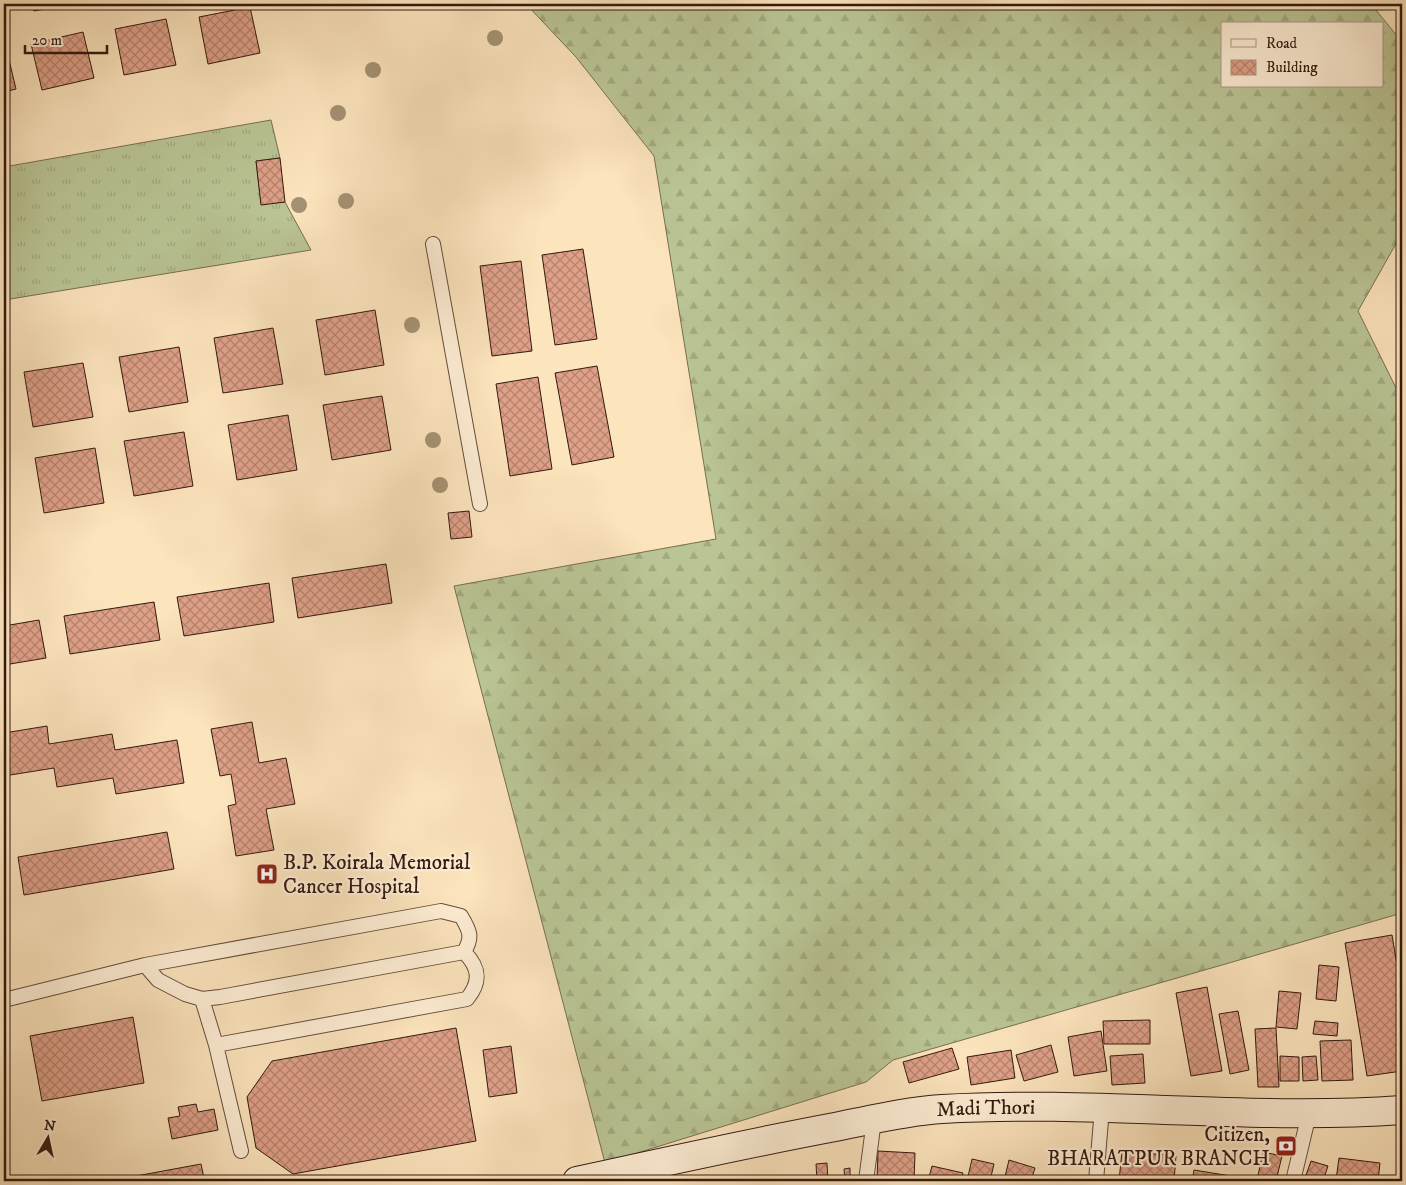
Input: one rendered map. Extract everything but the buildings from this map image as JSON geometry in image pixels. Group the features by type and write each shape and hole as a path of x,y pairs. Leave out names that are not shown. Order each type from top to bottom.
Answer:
{"main road":[{"name":"Madi Thori","path":"577,1181 772,1138 949,1109 996,1106 1310,1114 1402,1110"}],"lane":[{"path":"433,244 480,504"},
{"path":"4,1000 146,965 441,911 462,916 469,929 470,942 464,952 202,999 185,994 158,980 146,965"},
{"path":"216,1045 467,999 475,988 477,977 474,966 464,952"},
{"path":"202,999 216,1045 240,1151"},
{"path":"1096,1181 1102,1108"},
{"path":"1293,1181 1310,1114"},
{"path":"866,1181 874,1120"}],"green space":[{"path":"526,4 1371,4 1402,42 1402,233 1358,311 1402,400 1402,913 893,1060 866,1082 605,1163 454,586 716,539 654,156 576,57"},
{"path":"271,120 280,158 256,161 261,204 285,202 311,250 4,300 4,167"}],"place":[{"name":"B.P. Koirala Memorial Cancer Hospital","path":"267,874"},
{"name":"Citizen, BHARATPUR BRANCH","path":"1286,1146"}]}
